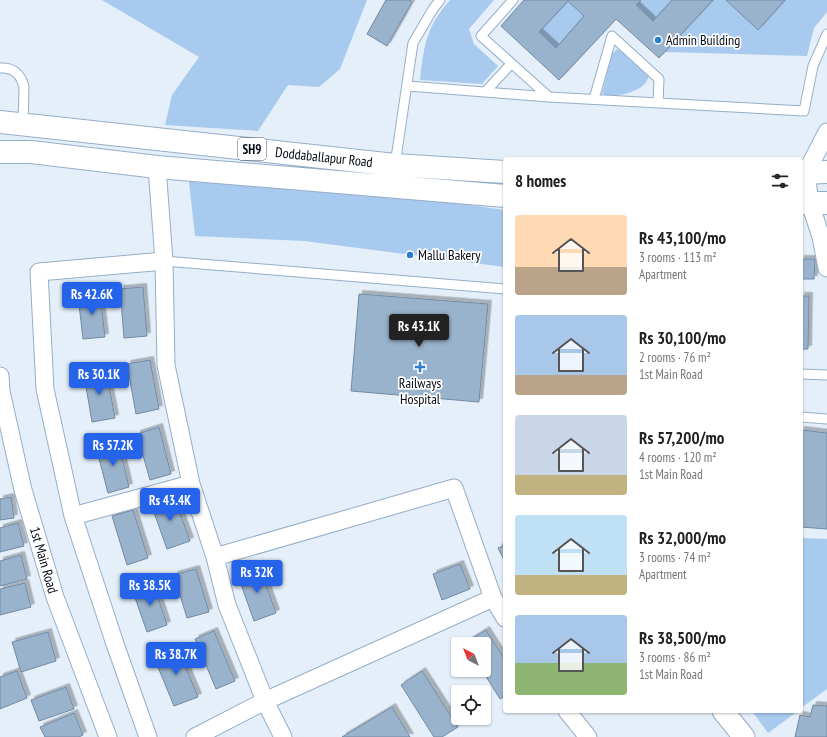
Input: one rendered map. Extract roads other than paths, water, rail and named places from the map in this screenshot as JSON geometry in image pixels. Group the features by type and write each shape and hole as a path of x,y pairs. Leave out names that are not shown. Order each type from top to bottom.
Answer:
{"main road":[{"name":"Doddaballapur Road","path":"0,122 396,165 503,172"},
{"name":"Doddaballapur Road","path":"0,152 31,152 157,167 503,196"},
{"path":"803,173 827,172"}],"street":[{"path":"827,132 803,173 813,203 827,268"},
{"path":"157,167 164,261 166,366 191,484 214,557 227,605 266,701 283,737"},
{"path":"148,737 115,644 73,516 45,389 39,272 164,261"},
{"name":"1st Main Road","path":"0,376 1,391 23,490 54,597 108,737"},
{"path":"73,516 191,484"},
{"path":"214,557 454,488 493,598 503,615"},
{"path":"195,737 266,701 493,598"},
{"path":"569,713 588,737"},
{"path":"725,713 744,737"}],"lane":[{"path":"396,165 413,43 440,0"},
{"path":"513,0 481,36 549,97"},
{"path":"408,86 549,97 804,111 813,66 827,34"},
{"path":"594,99 612,36 658,79 658,103"},
{"path":"485,92 511,64"},
{"path":"0,68 14,71 22,80 24,86 23,124"},
{"path":"164,261 503,289"},
{"path":"803,374 827,375"},
{"path":"803,417 827,419"}],"place":[{"name":"Admin Building","path":"658,40"},
{"name":"Mallu Bakery","path":"410,255"},
{"name":"Railways Hospital","path":"420,367"}]}
